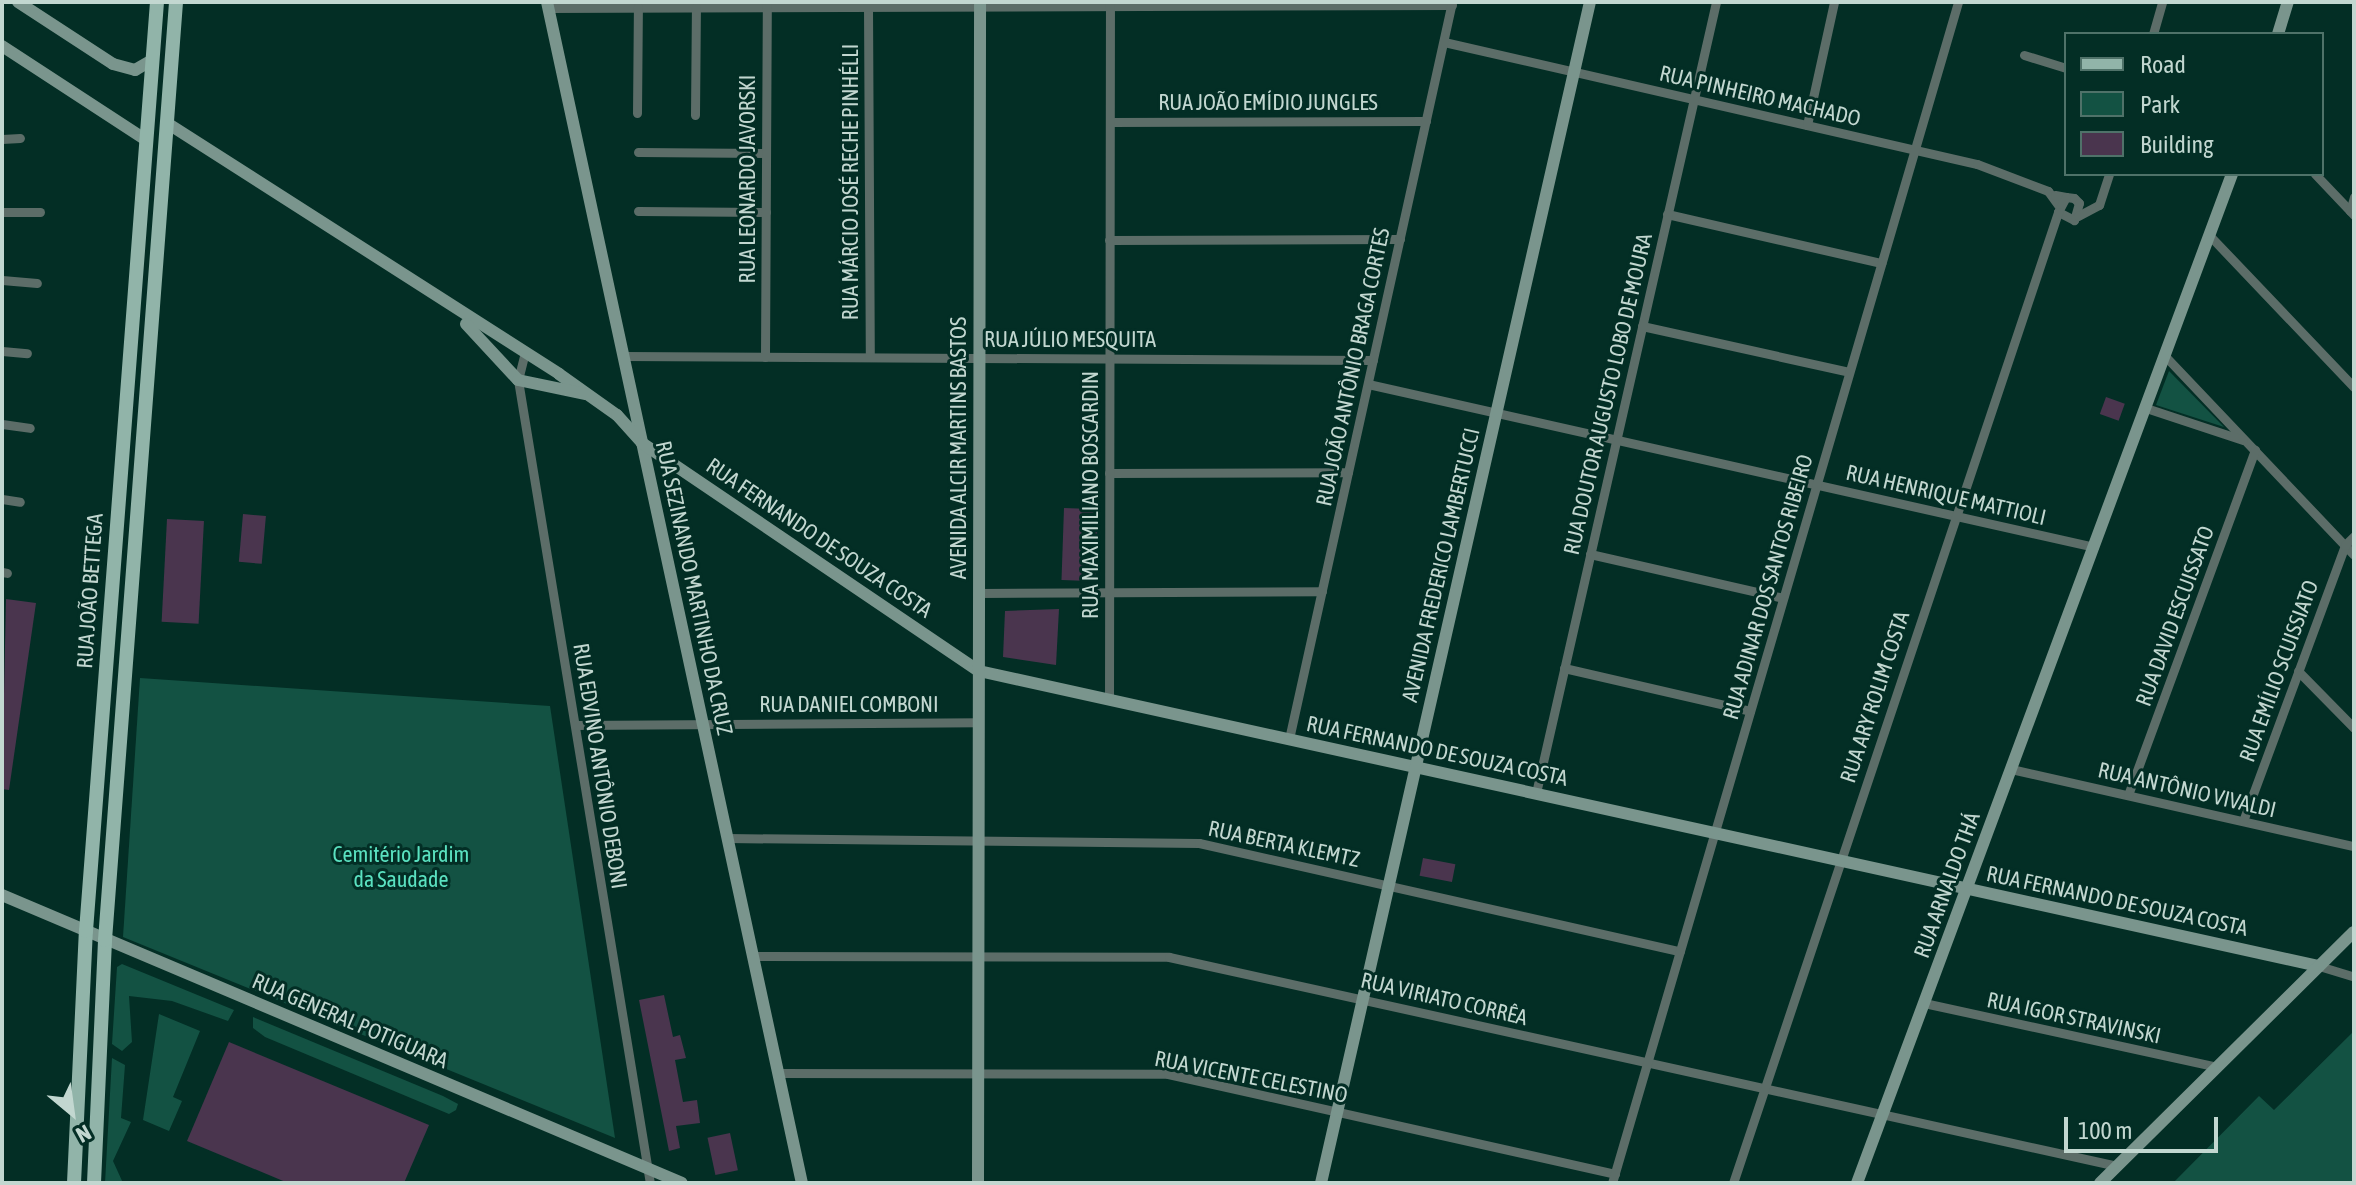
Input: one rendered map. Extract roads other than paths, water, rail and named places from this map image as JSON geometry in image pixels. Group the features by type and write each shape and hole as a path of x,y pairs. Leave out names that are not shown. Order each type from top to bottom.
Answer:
{"main road":[{"name":"RUA JOÃO BETTEGA","path":"74,1183 86,931 157,2"},
{"name":"RUA JOÃO BETTEGA","path":"94,1183 105,940 176,2"},
{"path":"143,179 163,181"},
{"path":"117,526 137,527"},
{"path":"116,548 135,549"}],"street":[{"path":"18,2 113,64 135,70 152,60"},
{"name":"AVENIDA FREDERICO LAMBERTUCCI","path":"1321,1183 1590,2"},
{"name":"RUA DOUTOR AUGUSTO LOBO DE MOURA","path":"1536,793 1716,2"},
{"path":"1807,125 1834,2"},
{"name":"RUA ADINAR DOS SANTOS RIBEIRO","path":"1614,1178 1958,2"},
{"path":"2154,32 2162,2"},
{"path":"2279,32 2288,2"},
{"path":"548,5 868,7 1452,3"},
{"name":"RUA JOÃO ANTÔNIO BRAGA CORTES","path":"1289,739 1452,3"},
{"name":"RUA LEONARDO JAVORSKI","path":"765,357 767,4"},
{"name":"AVENIDA ALCIR MARTINS BASTOS","path":"978,1183 980,4"},
{"name":"RUA MAXIMILIANO BOSCARDIN","path":"1109,699 1110,4"},
{"name":"RUA SEZINANDO MARTINHO DA CRUZ","path":"548,5 802,1183"},
{"path":"637,113 638,7"},
{"path":"695,115 696,7"},
{"name":"RUA MÁRCIO JOSÉ RECHE PINHÉLLI","path":"868,7 870,357"},
{"name":"RUA PINHEIRO MACHADO","path":"1444,42 1915,149 1997,170 2059,208 2066,197 2079,203"},
{"path":"2,46 146,140"},
{"path":"2024,55 2064,67"},
{"name":"RUA JOÃO EMÍDIO JUNGLES","path":"1110,122 1426,121"},
{"name":"RUA FERNANDO DE SOUZA COSTA","path":"167,123 459,315 588,395 642,443 979,671 2319,966 2354,977"},
{"path":"2,139 20,138"},
{"path":"638,152 766,153"},
{"path":"2078,216 2079,203 2099,205 2108,176"},
{"name":"RUA ARNALDO THÁ","path":"1857,1183 2231,176"},
{"path":"2317,176 2352,213"},
{"path":"2352,213 2354,197"},
{"name":"RUA ARY ROLIM COSTA","path":"1733,1183 2059,208 2078,216 2099,205"},
{"path":"638,211 766,212"},
{"path":"2,212 40,212"},
{"path":"1667,214 1881,263"},
{"path":"2210,236 2354,387"},
{"path":"1109,240 1400,239"},
{"path":"2,280 37,283"},
{"name":"RUA FERNANDO DE SOUZA COSTA","path":"459,315 518,380 588,395"},
{"path":"1642,326 1849,372"},
{"path":"2,351 27,353"},
{"name":"RUA EDVINO ANTÔNIO DEBONI","path":"524,356 518,380 650,1183"},
{"name":"RUA JÚLIO MESQUITA","path":"623,356 1373,360"},
{"path":"2165,356 2354,555"},
{"name":"RUA HENRIQUE MATTIOLI","path":"1368,384 2094,547"},
{"path":"2146,408 2246,441"},
{"path":"2,424 30,428"},
{"name":"RUA DAVID ESCUISSATO","path":"2128,795 2255,450"},
{"path":"1109,473 1348,472"},
{"path":"2,499 20,502"},
{"name":"RUA EMÍLIO SCUISSIATO","path":"2243,821 2345,545 2354,536"},
{"path":"1590,554 1783,598"},
{"path":"979,593 1322,591"},
{"path":"1564,668 1750,711"},
{"path":"2298,671 2354,728"},
{"name":"RUA DANIEL COMBONI","path":"575,725 979,722"},
{"name":"RUA ANTÔNIO VIVALDI","path":"2011,769 2354,846"},
{"name":"RUA BERTA KLEMTZ","path":"727,838 1199,843 1680,951"},
{"name":"RUA GENERAL POTIGUARA","path":"2,895 682,1183"},
{"path":"2100,1183 2354,932"},
{"name":"RUA VIRIATO CORRÊA","path":"753,956 1169,957 2117,1166"},
{"name":"RUA IGOR STRAVINSKI","path":"1924,1003 2217,1067"},
{"name":"RUA VICENTE CELESTINO","path":"778,1073 1162,1074 1614,1178"}],"park label":[{"name":"Cemitério Jardim da Saudade","path":"401,866"}]}
